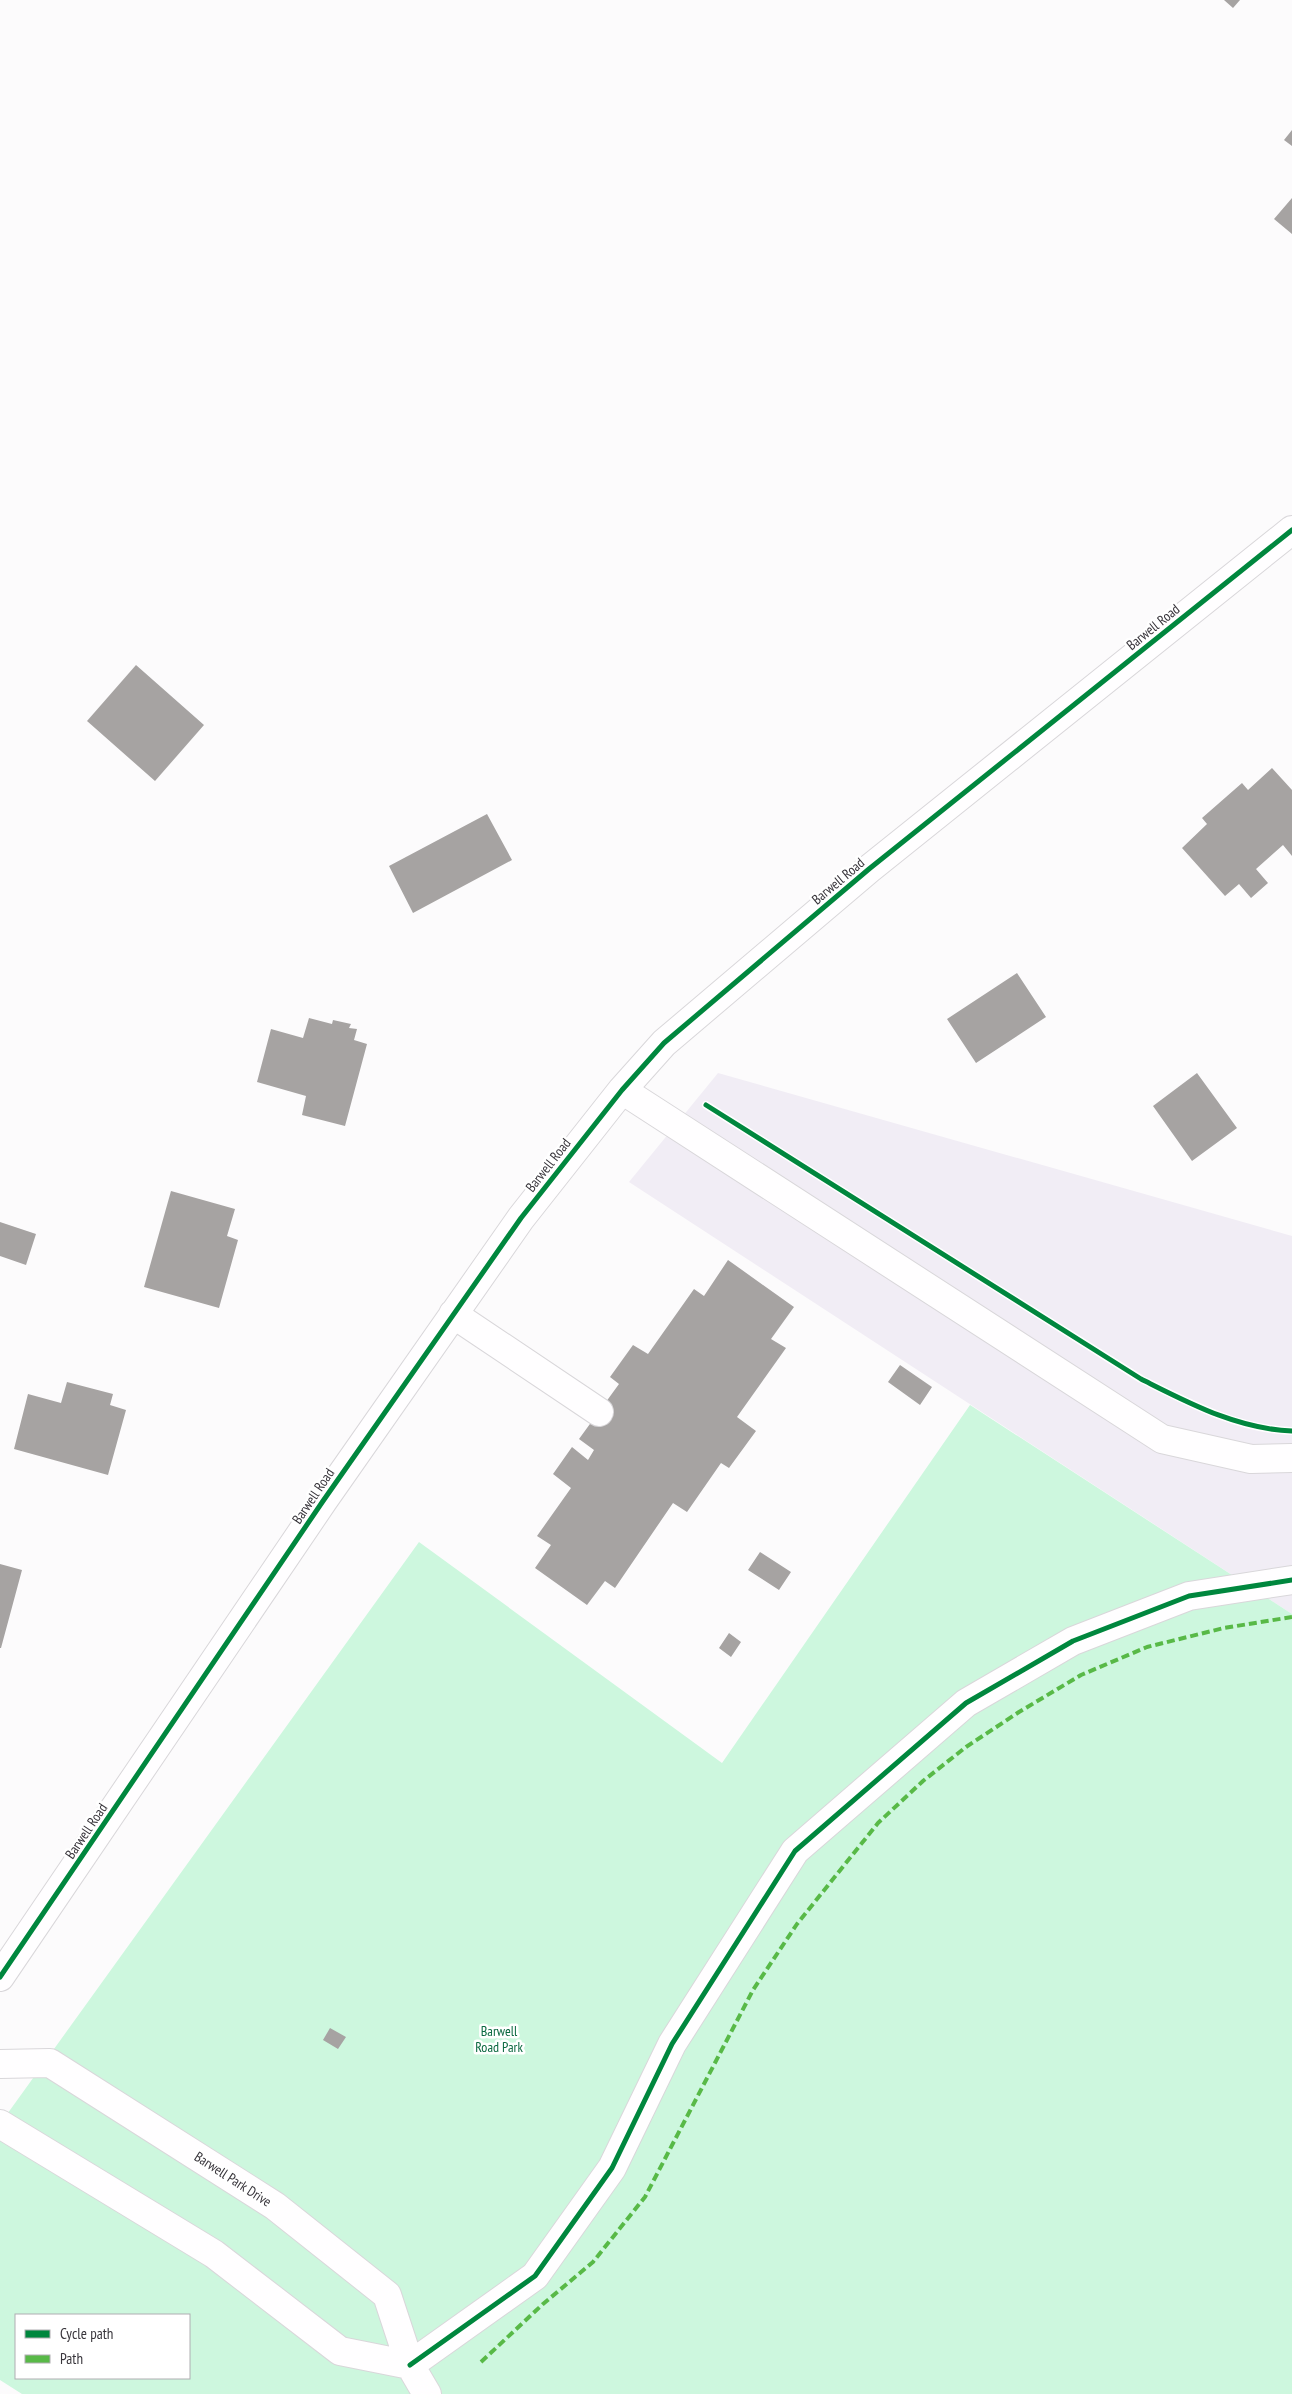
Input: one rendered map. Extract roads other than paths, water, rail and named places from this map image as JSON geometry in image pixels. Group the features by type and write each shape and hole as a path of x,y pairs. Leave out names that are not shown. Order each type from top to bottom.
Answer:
{"street":[{"name":"Barwell Road","path":"0,1977 329,1493 520,1218 622,1090 664,1043 869,869 1292,530"},
{"path":"622,1090 1162,1439 1250,1459 1292,1458"},
{"path":"453,1314 599,1412"},
{"path":"0,2124 214,2254 340,2351 410,2365 535,2276 612,2168 672,2044 795,1851 966,1703 1073,1640 1189,1596 1292,1580"},
{"name":"Barwell Park Drive","path":"0,2064 50,2063 275,2206 388,2295 410,2365 427,2394"}],"park label":[{"name":"Barwell Road Park","path":"499,2040"}]}
